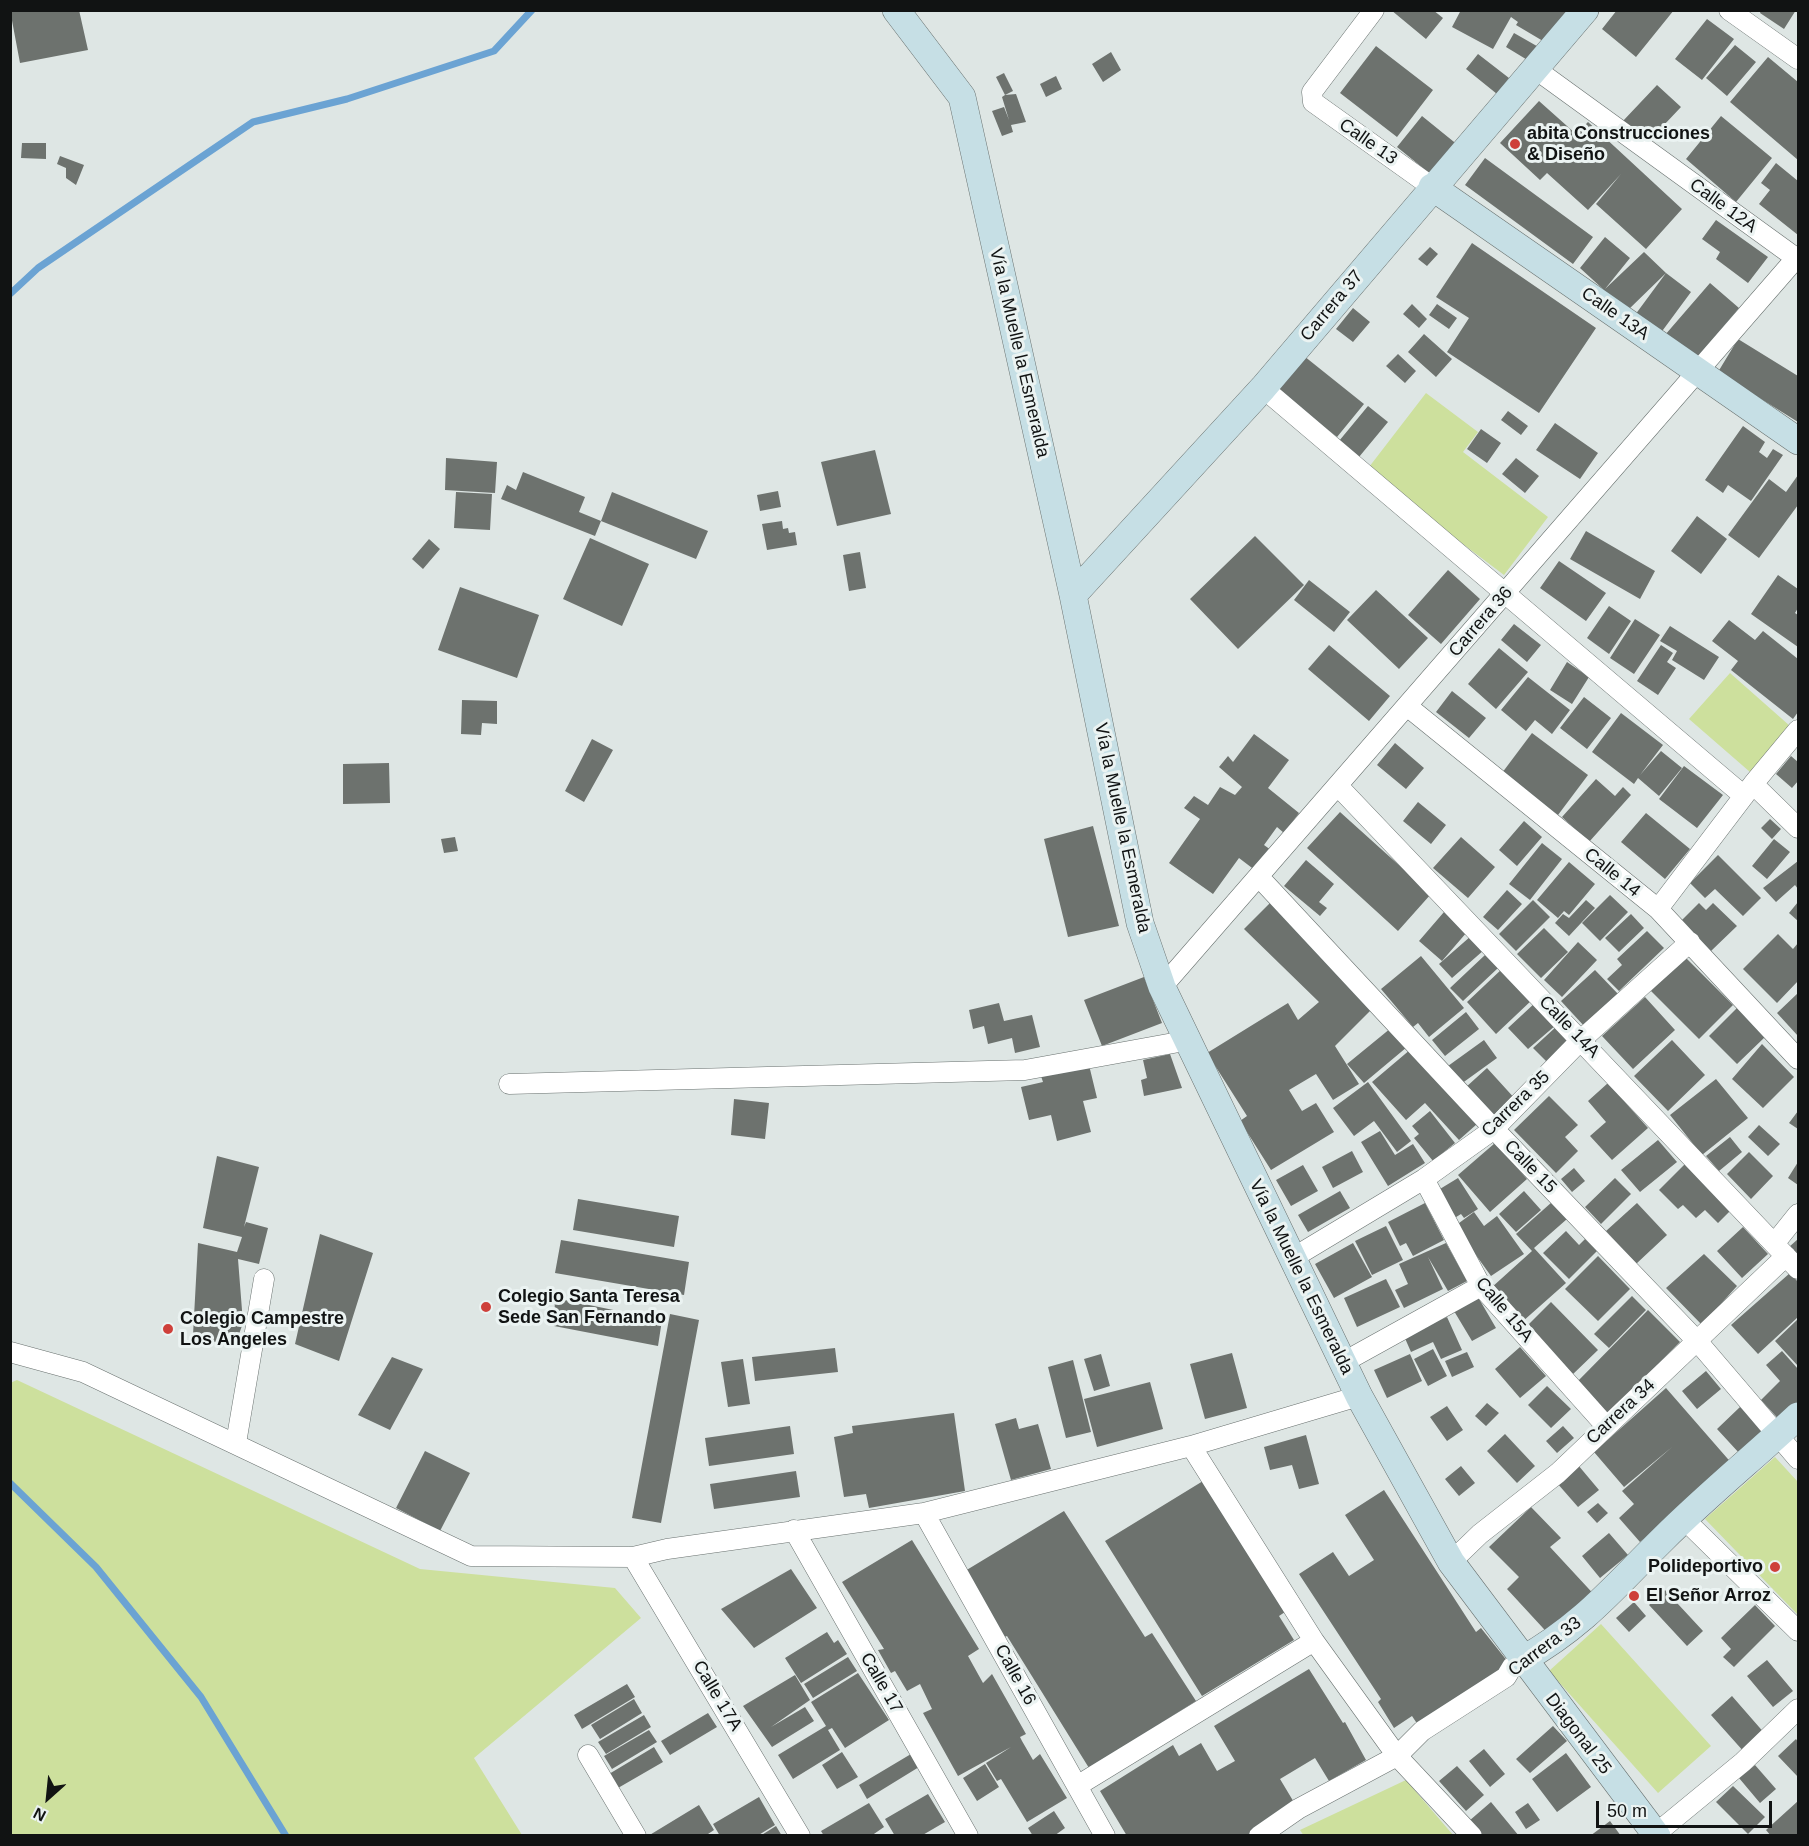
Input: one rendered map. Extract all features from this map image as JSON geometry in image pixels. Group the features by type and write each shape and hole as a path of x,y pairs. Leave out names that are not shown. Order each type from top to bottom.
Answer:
{"street":[{"name":"Vía la Muelle la Esmeralda","path":"896,10 962,97 1073,595 1140,923 1162,987 1190,1040 1291,1259 1359,1396 1451,1562 1522,1660"},
{"name":"Calle 13","path":"1374,10 1312,92 1315,105 1432,187"},
{"name":"Carrera 37","path":"1073,595 1263,388 1585,10"},
{"path":"1729,10 1798,59"},
{"name":"Calle 12A","path":"1534,68 1797,257"},
{"name":"Calle 13A","path":"1432,187 1798,441"},
{"name":"Carrera 36","path":"1162,987 1797,257"},
{"path":"1263,388 1505,594 1798,828"},
{"name":"Calle 14","path":"1407,706 1658,909 1798,1059"},
{"path":"1658,909 1748,790 1798,730"},
{"name":"Calle 14A","path":"1338,786 1786,1256"},
{"name":"Calle 15","path":"1259,877 1494,1129 1698,1342 1798,1459"},
{"name":"Carrera 35","path":"1291,1259 1424,1179 1494,1129 1581,1040 1690,942"},
{"path":"510,1084 1025,1070 1190,1040"},
{"name":"Calle 15A","path":"1424,1179 1481,1286 1606,1425"},
{"name":"Carrera 34","path":"1451,1562 1480,1534 1558,1473 1786,1256 1798,1214"},
{"path":"236,1443 264,1279"},
{"path":"1342,1362 1481,1286"},
{"path":"10,1352 82,1372 471,1556 633,1557 667,1549 794,1530 924,1514 1191,1446 1359,1396"},
{"name":"Carrera 33","path":"1271,1832 1397,1756 1422,1731 1506,1677 1512,1667 1522,1660 1556,1641 1602,1603 1664,1537 1798,1416"},
{"path":"1191,1446 1314,1641 1397,1756 1472,1836"},
{"name":"Calle 16","path":"924,1514 1105,1836"},
{"path":"1685,1520 1798,1631"},
{"name":"Calle 17","path":"794,1530 968,1836"},
{"name":"Calle 17A","path":"633,1557 800,1836"},
{"path":"1077,1786 1314,1641"},
{"name":"Diagonal 25","path":"1522,1660 1655,1835"},
{"path":"1655,1835 1743,1762 1798,1709"},
{"path":"588,1755 636,1836"}],"green space":[{"path":"1426,393 1478,432 1463,452 1548,517 1504,575 1366,471"},
{"path":"1730,673 1790,726 1750,772 1689,719"},
{"path":"17,1380 420,1569 615,1588 641,1618 474,1758 522,1835 11,1835 10,1383"},
{"name":"Polideportivo","path":"1775,1457 1798,1482 1798,1615 1705,1519"},
{"path":"1601,1624 1711,1746 1658,1793 1549,1671"},
{"path":"1406,1780 1453,1835 1304,1836 1300,1830"}],"building":[{"path":"10,10 79,10 88,50 20,63"},
{"path":"1391,10 1433,10 1443,18 1426,39"},
{"path":"1461,10 1563,10 1567,13 1548,44 1516,25 1518,22 1511,17 1493,49 1452,27"},
{"path":"1617,10 1674,10 1636,57 1602,29"},
{"path":"1761,10 1796,10 1784,29 1760,13"},
{"path":"1707,19 1734,39 1702,80 1675,59"},
{"path":"1514,33 1542,49 1534,64 1506,47"},
{"path":"1735,45 1756,62 1727,96 1706,78"},
{"path":"1376,46 1433,90 1397,137 1340,93"},
{"path":"1111,52 1121,70 1103,82 1092,64"},
{"path":"1478,54 1509,78 1497,94 1466,69"},
{"path":"1768,57 1798,82 1798,160 1730,102"},
{"path":"1004,73 1013,91 1005,95 996,77"},
{"path":"1056,76 1062,89 1046,97 1040,84"},
{"path":"1657,85 1681,107 1646,144 1622,122"},
{"path":"1016,94 1026,122 1011,125 1013,132 1002,136 992,111 1004,107 1009,120 1002,97"},
{"path":"1539,101 1576,134 1588,122 1682,209 1646,249 1596,204 1621,174 1588,210 1547,173 1540,180 1500,143"},
{"path":"1422,116 1459,146 1434,177 1397,147"},
{"path":"1721,116 1772,158 1736,202 1686,159"},
{"path":"22,143 46,143 46,159 21,158"},
{"path":"60,156 84,165 76,185 66,178 66,168 57,164"},
{"path":"1485,158 1593,237 1573,264 1465,185"},
{"path":"1776,163 1798,181 1798,235 1759,204 1770,190 1761,183"},
{"path":"1716,220 1768,257 1748,283 1716,259 1720,252 1702,239"},
{"path":"1605,237 1630,258 1605,289 1644,252 1666,273 1627,311 1580,268"},
{"path":"1472,243 1596,328 1539,413 1447,352 1469,318 1436,297"},
{"path":"1430,247 1438,254 1427,266 1418,259"},
{"path":"1666,273 1691,292 1660,334 1635,315"},
{"path":"1710,283 1739,308 1695,360 1665,335"},
{"path":"1412,304 1427,319 1419,328 1403,314"},
{"path":"1437,304 1457,318 1449,329 1429,315"},
{"path":"1353,308 1370,322 1353,342 1336,329"},
{"path":"1424,334 1452,359 1436,377 1408,352"},
{"path":"1738,339 1798,376 1798,422 1718,372"},
{"path":"1398,354 1416,371 1405,383 1386,366"},
{"path":"1304,356 1364,404 1337,437 1277,390"},
{"path":"1368,406 1388,422 1359,457 1339,441"},
{"path":"1508,411 1528,426 1521,435 1501,420"},
{"path":"1555,423 1598,453 1580,479 1536,450"},
{"path":"1743,426 1765,442 1759,452 1767,458 1773,449 1783,455 1751,501 1728,485 1723,493 1705,480"},
{"path":"1481,429 1501,443 1487,463 1467,449"},
{"path":"875,450 891,514 837,526 821,462"},
{"path":"446,458 497,462 495,493 445,490"},
{"path":"1516,458 1539,476 1525,493 1502,474"},
{"path":"523,472 585,497 579,512 601,521 595,536 501,499 507,485 516,490"},
{"path":"1798,475 1798,505 1759,558 1728,535 1769,479 1786,492"},
{"path":"778,491 781,507 760,511 757,495"},
{"path":"456,492 492,494 490,530 454,528"},
{"path":"612,492 708,531 696,559 601,521"},
{"path":"1697,516 1727,539 1701,574 1671,551"},
{"path":"782,521 783,529 788,528 789,533 795,532 797,545 767,550 762,524"},
{"path":"1586,531 1655,571 1640,599 1570,559"},
{"path":"1255,536 1304,585 1238,649 1190,599"},
{"path":"590,538 649,564 622,626 563,599"},
{"path":"429,539 440,549 423,569 412,559"},
{"path":"860,552 866,588 849,591 843,555"},
{"path":"1559,561 1606,593 1586,621 1540,588"},
{"path":"1448,570 1480,599 1441,644 1408,615"},
{"path":"1778,575 1798,589 1798,608 1795,613 1798,615 1798,647 1751,614"},
{"path":"1309,580 1350,612 1334,632 1294,600"},
{"path":"460,587 539,615 517,678 438,650"},
{"path":"1376,590 1428,638 1399,669 1347,620"},
{"path":"1609,606 1631,621 1609,654 1587,638"},
{"path":"1635,619 1660,635 1634,674 1610,658"},
{"path":"1729,620 1755,640 1763,631 1798,659 1798,712 1793,719 1731,670 1738,661 1712,641"},
{"path":"1514,624 1541,645 1527,662 1501,640"},
{"path":"1670,626 1719,657 1704,680 1672,660 1677,651 1660,641"},
{"path":"1329,645 1390,696 1369,721 1308,669"},
{"path":"1661,645 1673,653 1667,662 1676,668 1658,695 1637,681"},
{"path":"1499,648 1528,672 1496,709 1468,684"},
{"path":"1567,662 1589,677 1572,704 1550,690"},
{"path":"1528,677 1570,710 1552,734 1535,720 1526,731 1501,710"},
{"path":"1452,691 1486,718 1469,738 1436,712"},
{"path":"1584,697 1611,718 1587,749 1560,728"},
{"path":"462,700 497,701 497,724 482,723 481,735 461,734"},
{"path":"1621,713 1663,745 1640,775 1661,751 1682,768 1659,796 1638,778 1634,784 1592,752"},
{"path":"1532,733 1588,775 1558,815 1502,773"},
{"path":"1254,734 1289,760 1268,788 1299,813 1284,833 1277,827 1264,845 1275,853 1260,874 1239,858 1213,894 1169,863 1200,819 1184,808 1194,796 1208,805 1220,787 1235,795 1242,787 1219,767 1228,756 1233,762"},
{"path":"592,739 613,750 584,802 565,791"},
{"path":"1395,743 1424,768 1406,789 1377,765"},
{"path":"1791,756 1798,762 1798,781 1792,788 1776,774"},
{"path":"389,763 390,803 343,804 343,764"},
{"path":"1684,766 1723,795 1697,828 1659,799"},
{"path":"1596,779 1615,796 1623,787 1631,795 1589,842 1562,817"},
{"path":"1418,802 1446,825 1431,844 1403,821"},
{"path":"1340,812 1431,894 1398,931 1307,848"},
{"path":"1646,813 1690,849 1665,879 1621,842"},
{"path":"1770,819 1781,829 1772,839 1761,828"},
{"path":"1524,821 1542,837 1517,866 1499,850"},
{"path":"1093,826 1119,926 1068,937 1044,839"},
{"path":"455,837 458,851 444,853 441,839"},
{"path":"1461,837 1495,867 1468,898 1433,868"},
{"path":"1774,839 1790,852 1767,879 1752,866"},
{"path":"1542,843 1562,859 1530,900 1509,884"},
{"path":"1718,855 1761,898 1743,916 1715,889 1705,898 1690,883"},
{"path":"1306,860 1334,884 1319,902 1327,908 1320,916 1284,886"},
{"path":"1798,861 1798,889 1795,885 1776,902 1763,888"},
{"path":"1569,862 1595,884 1569,915 1564,911 1558,918 1537,900"},
{"path":"1507,890 1522,904 1498,930 1483,917"},
{"path":"1610,895 1628,912 1600,941 1582,923"},
{"path":"1274,899 1378,1003 1335,1046 1359,1084 1333,1100 1316,1074 1289,1090 1302,1111 1316,1103 1334,1132 1271,1170 1240,1121 1247,1116 1207,1053 1288,1003 1298,1020 1319,1002 1244,929"},
{"path":"1533,900 1550,917 1516,951 1499,934"},
{"path":"1586,900 1595,908 1569,936 1555,923 1563,914 1569,918"},
{"path":"1798,902 1798,921 1789,913"},
{"path":"1699,903 1706,910 1713,903 1737,926 1711,951 1681,921"},
{"path":"1444,912 1467,932 1442,961 1419,941"},
{"path":"1631,914 1644,928 1619,952 1605,938"},
{"path":"1544,928 1568,952 1541,978 1517,954"},
{"path":"1647,931 1664,948 1619,991 1607,979 1622,965 1617,959"},
{"path":"1778,934 1793,949 1798,943 1798,981 1777,1003 1743,969"},
{"path":"1471,936 1484,950 1452,978 1439,964"},
{"path":"1578,942 1597,960 1562,997 1544,980"},
{"path":"1485,955 1498,968 1463,1001 1450,988"},
{"path":"1421,956 1464,1008 1429,1037 1418,1023 1413,1027 1381,989"},
{"path":"1685,957 1733,1005 1699,1039 1651,991"},
{"path":"1503,968 1533,999 1496,1034 1467,1002"},
{"path":"1595,970 1619,995 1585,1027 1561,1001"},
{"path":"1144,977 1162,1023 1102,1046 1084,1000"},
{"path":"1798,993 1798,1036 1777,1013"},
{"path":"1645,997 1675,1030 1633,1069 1602,1036"},
{"path":"1536,1002 1556,1025 1528,1049 1508,1028"},
{"path":"999,1003 1004,1021 1032,1015 1040,1047 1015,1053 1012,1038 988,1044 984,1026 973,1029 969,1010"},
{"path":"1737,1008 1765,1037 1737,1064 1709,1036"},
{"path":"1466,1012 1479,1029 1445,1056 1432,1040"},
{"path":"1557,1026 1572,1042 1549,1064 1533,1048"},
{"path":"1391,1028 1407,1047 1364,1083 1347,1064"},
{"path":"1484,1040 1497,1058 1461,1084 1448,1066"},
{"path":"1672,1040 1705,1075 1668,1111 1634,1076"},
{"path":"1762,1044 1794,1077 1763,1108 1732,1079"},
{"path":"1411,1049 1477,1124 1459,1140 1425,1103 1406,1120 1372,1082"},
{"path":"1170,1054 1182,1088 1144,1096 1141,1080 1147,1078 1143,1060"},
{"path":"1089,1065 1097,1098 1083,1101 1091,1132 1057,1141 1051,1115 1029,1120 1021,1087 1043,1082 1041,1076"},
{"path":"1487,1068 1517,1101 1495,1120 1465,1088"},
{"path":"1716,1079 1748,1118 1702,1155 1670,1115"},
{"path":"1368,1082 1411,1141 1397,1152 1374,1121 1354,1136 1333,1108"},
{"path":"1608,1083 1648,1128 1612,1160 1590,1136 1606,1122 1588,1101"},
{"path":"1549,1096 1578,1125 1565,1137 1578,1151 1556,1173 1514,1130"},
{"path":"734,1099 769,1103 765,1139 731,1135"},
{"path":"1430,1111 1455,1143 1433,1161 1414,1138 1419,1134 1412,1126"},
{"path":"1798,1111 1798,1129 1789,1123"},
{"path":"1759,1125 1780,1144 1768,1156 1748,1137"},
{"path":"1380,1131 1395,1155 1413,1144 1425,1163 1388,1186 1361,1142"},
{"path":"1730,1137 1742,1152 1719,1171 1706,1156"},
{"path":"1658,1140 1677,1162 1640,1192 1621,1170"},
{"path":"1495,1143 1527,1179 1490,1212 1458,1175"},
{"path":"1352,1151 1363,1172 1333,1188 1322,1167"},
{"path":"1749,1152 1773,1176 1751,1199 1727,1174"},
{"path":"217,1156 259,1167 244,1227 246,1222 268,1228 259,1264 238,1259 243,1323 234,1348 193,1335 198,1243 237,1252 242,1237 203,1228"},
{"path":"1798,1162 1798,1185 1788,1178"},
{"path":"1686,1163 1731,1210 1718,1223 1705,1210 1696,1218 1683,1205 1678,1209 1659,1190"},
{"path":"1303,1165 1318,1191 1291,1206 1276,1180"},
{"path":"1574,1168 1585,1181 1572,1192 1561,1179"},
{"path":"1458,1178 1478,1209 1464,1218 1461,1214 1453,1219 1435,1192"},
{"path":"1615,1178 1631,1194 1601,1224 1585,1207"},
{"path":"1340,1191 1350,1208 1308,1232 1298,1215"},
{"path":"1524,1191 1541,1210 1516,1232 1499,1214"},
{"path":"578,1199 679,1216 674,1247 573,1230"},
{"path":"1552,1202 1567,1219 1534,1248 1566,1283 1522,1322 1491,1288 1532,1251 1516,1234"},
{"path":"1425,1203 1444,1240 1413,1256 1406,1243 1400,1246 1388,1222"},
{"path":"1637,1203 1667,1235 1636,1264 1606,1231"},
{"path":"1474,1212 1484,1226 1497,1216 1524,1254 1491,1276 1455,1226"},
{"path":"1386,1226 1403,1260 1372,1275 1355,1241"},
{"path":"1743,1227 1768,1254 1742,1278 1717,1251"},
{"path":"1566,1231 1579,1245 1585,1239 1597,1251 1569,1279 1543,1253"},
{"path":"320,1234 373,1253 339,1361 295,1344"},
{"path":"1798,1239 1798,1259 1789,1247"},
{"path":"561,1240 689,1262 684,1295 555,1273"},
{"path":"1353,1243 1372,1277 1334,1298 1315,1264"},
{"path":"1446,1243 1467,1281 1448,1291 1428,1257 1443,1289 1404,1308 1395,1290 1408,1284 1399,1264"},
{"path":"1704,1254 1737,1286 1702,1325 1666,1288"},
{"path":"1598,1256 1630,1289 1598,1321 1565,1289"},
{"path":"1790,1273 1798,1282 1798,1317 1758,1354 1731,1325"},
{"path":"1386,1279 1400,1307 1357,1327 1344,1298"},
{"path":"1632,1296 1646,1310 1609,1348 1594,1334"},
{"path":"1478,1297 1496,1328 1472,1341 1454,1311"},
{"path":"555,1298 662,1320 658,1346 554,1326"},
{"path":"1551,1302 1598,1350 1571,1376 1524,1329"},
{"path":"1648,1310 1680,1342 1608,1414 1576,1383"},
{"path":"670,1314 699,1320 661,1523 632,1518"},
{"path":"1447,1317 1462,1350 1441,1359 1433,1342 1411,1352 1404,1336"},
{"path":"1798,1319 1798,1366 1775,1341"},
{"path":"1520,1347 1546,1376 1520,1398 1495,1369"},
{"path":"835,1348 838,1372 755,1381 752,1357"},
{"path":"1433,1349 1447,1376 1428,1386 1414,1359"},
{"path":"1782,1351 1798,1369 1798,1411 1784,1425 1761,1400 1780,1381 1766,1365"},
{"path":"1467,1352 1474,1367 1452,1377 1445,1361"},
{"path":"1232,1353 1247,1408 1205,1419 1190,1364"},
{"path":"1101,1354 1110,1386 1094,1391 1084,1359"},
{"path":"1410,1354 1422,1381 1387,1398 1374,1370"},
{"path":"392,1357 423,1369 390,1430 358,1415"},
{"path":"743,1359 750,1404 728,1407 721,1362"},
{"path":"1073,1360 1091,1432 1066,1438 1048,1367"},
{"path":"1706,1371 1721,1389 1697,1409 1682,1391"},
{"path":"1150,1382 1163,1429 1097,1447 1084,1399"},
{"path":"1547,1386 1571,1409 1551,1428 1528,1405"},
{"path":"1666,1388 1734,1466 1640,1542 1619,1518 1634,1504 1622,1491 1672,1447 1624,1487 1594,1452"},
{"path":"1487,1403 1499,1413 1486,1426 1475,1416"},
{"path":"1447,1406 1463,1430 1447,1441 1430,1417"},
{"path":"1740,1407 1764,1431 1740,1454 1717,1429"},
{"path":"954,1413 965,1491 869,1508 866,1494 844,1497 834,1437 853,1433 852,1426"},
{"path":"1016,1418 1019,1429 1038,1424 1051,1469 1011,1480 995,1424"},
{"path":"790,1426 794,1454 709,1466 705,1438"},
{"path":"1563,1426 1574,1438 1557,1453 1546,1441"},
{"path":"1505,1434 1535,1466 1517,1483 1487,1451"},
{"path":"1306,1435 1319,1484 1299,1489 1292,1465 1270,1470 1264,1447"},
{"path":"425,1451 470,1473 440,1531 396,1508"},
{"path":"1578,1465 1599,1490 1578,1507 1557,1483"},
{"path":"1461,1466 1475,1483 1459,1496 1445,1479"},
{"path":"796,1471 800,1497 714,1509 710,1484"},
{"path":"1203,1481 1285,1612 1279,1616 1294,1640 1202,1696 1105,1541"},
{"path":"1384,1490 1476,1632 1481,1628 1512,1667 1422,1731 1412,1716 1394,1728 1378,1702 1381,1699 1299,1574 1333,1552 1349,1576 1374,1560 1345,1515"},
{"path":"1598,1503 1608,1513 1597,1523 1587,1512"},
{"path":"1531,1507 1561,1538 1550,1547 1600,1601 1554,1640 1507,1589 1519,1577 1489,1547"},
{"path":"1064,1511 1145,1637 1152,1633 1196,1701 1089,1768 1007,1636 1002,1638 965,1571"},
{"path":"1609,1533 1628,1555 1600,1578 1582,1556"},
{"path":"912,1540 979,1649 968,1656 983,1683 992,1674 1026,1734 1020,1737 1033,1760 1040,1754 1067,1798 1027,1822 1001,1779 997,1781 986,1763 1011,1747 958,1776 923,1713 932,1709 920,1684 907,1691 895,1671 891,1673 878,1650 884,1649 842,1582"},
{"path":"791,1569 817,1608 754,1648 721,1609"},
{"path":"1665,1590 1703,1631 1687,1646 1649,1605"},
{"path":"1634,1602 1646,1616 1629,1632 1616,1618"},
{"path":"1755,1605 1775,1626 1734,1667 1723,1657 1731,1649 1721,1638"},
{"path":"827,1632 834,1643 838,1640 847,1654 801,1683 785,1658"},
{"path":"848,1657 857,1671 813,1698 804,1684"},
{"path":"1767,1660 1793,1691 1773,1707 1747,1676"},
{"path":"1309,1669 1343,1723 1345,1722 1366,1760 1329,1781 1315,1758 1280,1779 1298,1809 1259,1836 1127,1836 1100,1791 1173,1745 1179,1756 1201,1743 1217,1771 1235,1761 1214,1726"},
{"path":"858,1673 889,1720 845,1748 832,1728 828,1730 840,1750 793,1779 778,1755 826,1726 811,1702"},
{"path":"795,1675 810,1700 771,1727 805,1707 814,1721 772,1747 743,1706"},
{"path":"627,1684 635,1697 582,1729 574,1715"},
{"path":"1732,1696 1766,1735 1745,1753 1711,1715"},
{"path":"634,1699 642,1713 600,1739 591,1725"},
{"path":"708,1713 717,1727 670,1755 661,1741"},
{"path":"644,1715 651,1727 606,1754 598,1742"},
{"path":"1553,1726 1567,1741 1530,1773 1516,1759"},
{"path":"649,1730 657,1742 612,1769 604,1756"},
{"path":"1796,1739 1798,1742 1798,1777 1778,1756"},
{"path":"654,1747 663,1762 618,1788 609,1774"},
{"path":"1484,1749 1505,1774 1490,1787 1469,1761"},
{"path":"842,1752 858,1777 837,1789 822,1765"},
{"path":"1566,1753 1591,1787 1557,1812 1532,1779"},
{"path":"911,1754 919,1767 867,1799 859,1785"},
{"path":"985,1764 999,1787 977,1801 963,1778"},
{"path":"1755,1765 1776,1789 1760,1803 1739,1778"},
{"path":"1457,1766 1484,1795 1466,1811 1439,1781"},
{"path":"1733,1786 1765,1817 1748,1834 1716,1802"},
{"path":"928,1794 945,1822 921,1836 895,1836 885,1819"},
{"path":"759,1797 775,1825 757,1836 720,1836 713,1824"},
{"path":"1798,1801 1798,1836 1771,1836 1766,1830"},
{"path":"1491,1802 1519,1836 1481,1836 1469,1821"},
{"path":"869,1803 884,1827 871,1836 824,1836 821,1831"},
{"path":"1528,1803 1540,1820 1526,1829 1515,1812"},
{"path":"699,1805 714,1830 705,1836 648,1836"},
{"path":"1054,1811 1065,1828 1054,1836 1033,1836 1028,1828"},
{"path":"1610,1821 1621,1836 1590,1836"},
{"path":"776,1826 782,1836 760,1836"}],"waterway":[{"path":"10,294 38,268 253,122 347,99 494,51 532,10"},
{"path":"10,1483 96,1567 201,1697 286,1836"}],"place":[{"name":"abita Construcciones & Diseño","path":"1515,144"},
{"name":"Colegio Santa Teresa Sede San Fernando","path":"486,1307"},
{"name":"Colegio Campestre Los Angeles","path":"168,1329"},
{"name":"Polideportivo","path":"1775,1567"},
{"name":"El Señor Arroz","path":"1634,1596"}]}
